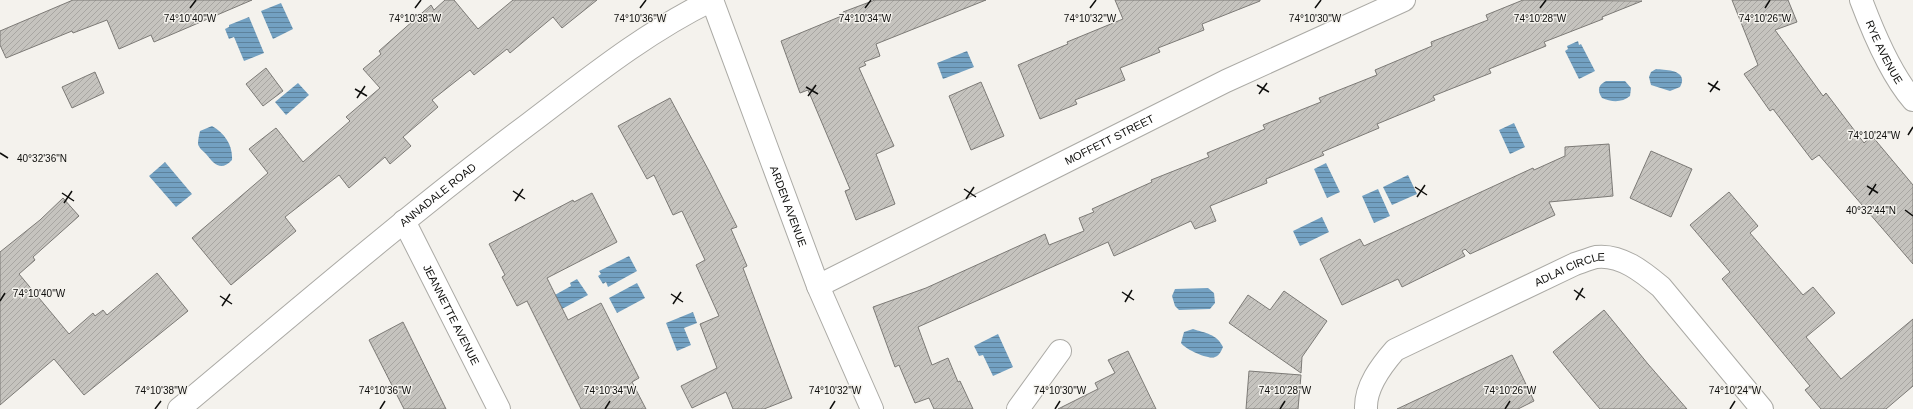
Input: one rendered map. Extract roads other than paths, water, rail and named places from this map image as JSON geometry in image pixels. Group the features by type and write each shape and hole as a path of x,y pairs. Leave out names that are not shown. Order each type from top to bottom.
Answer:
{"street":[{"name":"ANNADALE ROAD","path":"179,409 404,221 478,162 617,58 678,17 712,0"},
{"name":"ARDEN AVENUE","path":"712,0 818,286 872,409"},
{"name":"MOFFETT STREET","path":"818,286 1226,81 1404,0"},
{"name":"RYE AVENUE","path":"1861,0 1870,24 1903,88 1913,100"},
{"name":"JEANNETTE AVENUE","path":"404,221 499,409"},
{"name":"ADLAI CIRCLE","path":"1366,409 1369,391 1375,377 1395,350 1574,264 1596,257 1619,259 1642,271 1661,287 1762,409"},
{"path":"1018,409 1060,351"}],"water":[{"path":"281,3 293,29 273,39 261,11"},
{"path":"249,17 264,53 244,61 234,37 229,39 225,29 229,27 229,25"},
{"path":"1578,41 1595,71 1579,79 1565,51 1568,49 1567,46"},
{"path":"967,51 974,67 943,79 937,63"},
{"path":"1656,69 1676,72 1679,74 1682,77 1680,87 1670,91 1651,85 1649,77 1651,72"},
{"path":"1606,81 1625,81 1631,88 1630,96 1624,100 1616,101 1602,98 1599,93 1599,88 1601,84"},
{"path":"298,83 309,95 286,115 275,102"},
{"path":"1514,123 1525,147 1510,154 1499,130"},
{"path":"212,126 221,132 230,145 232,160 224,166 218,165 212,161 198,144 200,131"},
{"path":"165,162 192,194 176,207 149,176"},
{"path":"1326,163 1340,192 1327,198 1314,169"},
{"path":"1408,175 1417,194 1392,205 1383,187"},
{"path":"1378,189 1390,216 1374,223 1362,196"},
{"path":"1322,217 1329,232 1300,246 1293,231"},
{"path":"629,256 637,271 608,287 606,282 603,284 598,276 601,274 599,271"},
{"path":"577,279 588,295 560,310 553,296 571,286 570,283"},
{"path":"637,283 645,298 617,313 609,298"},
{"path":"1208,288 1214,293 1215,303 1210,309 1179,310 1175,306 1172,296 1175,289"},
{"path":"693,312 697,323 684,328 691,345 677,351 666,323"},
{"path":"1193,329 1217,339 1223,347 1220,353 1212,358 1207,357 1183,345 1181,343 1184,332"},
{"path":"998,334 1013,367 993,376 983,355 979,356 974,346"}]}
